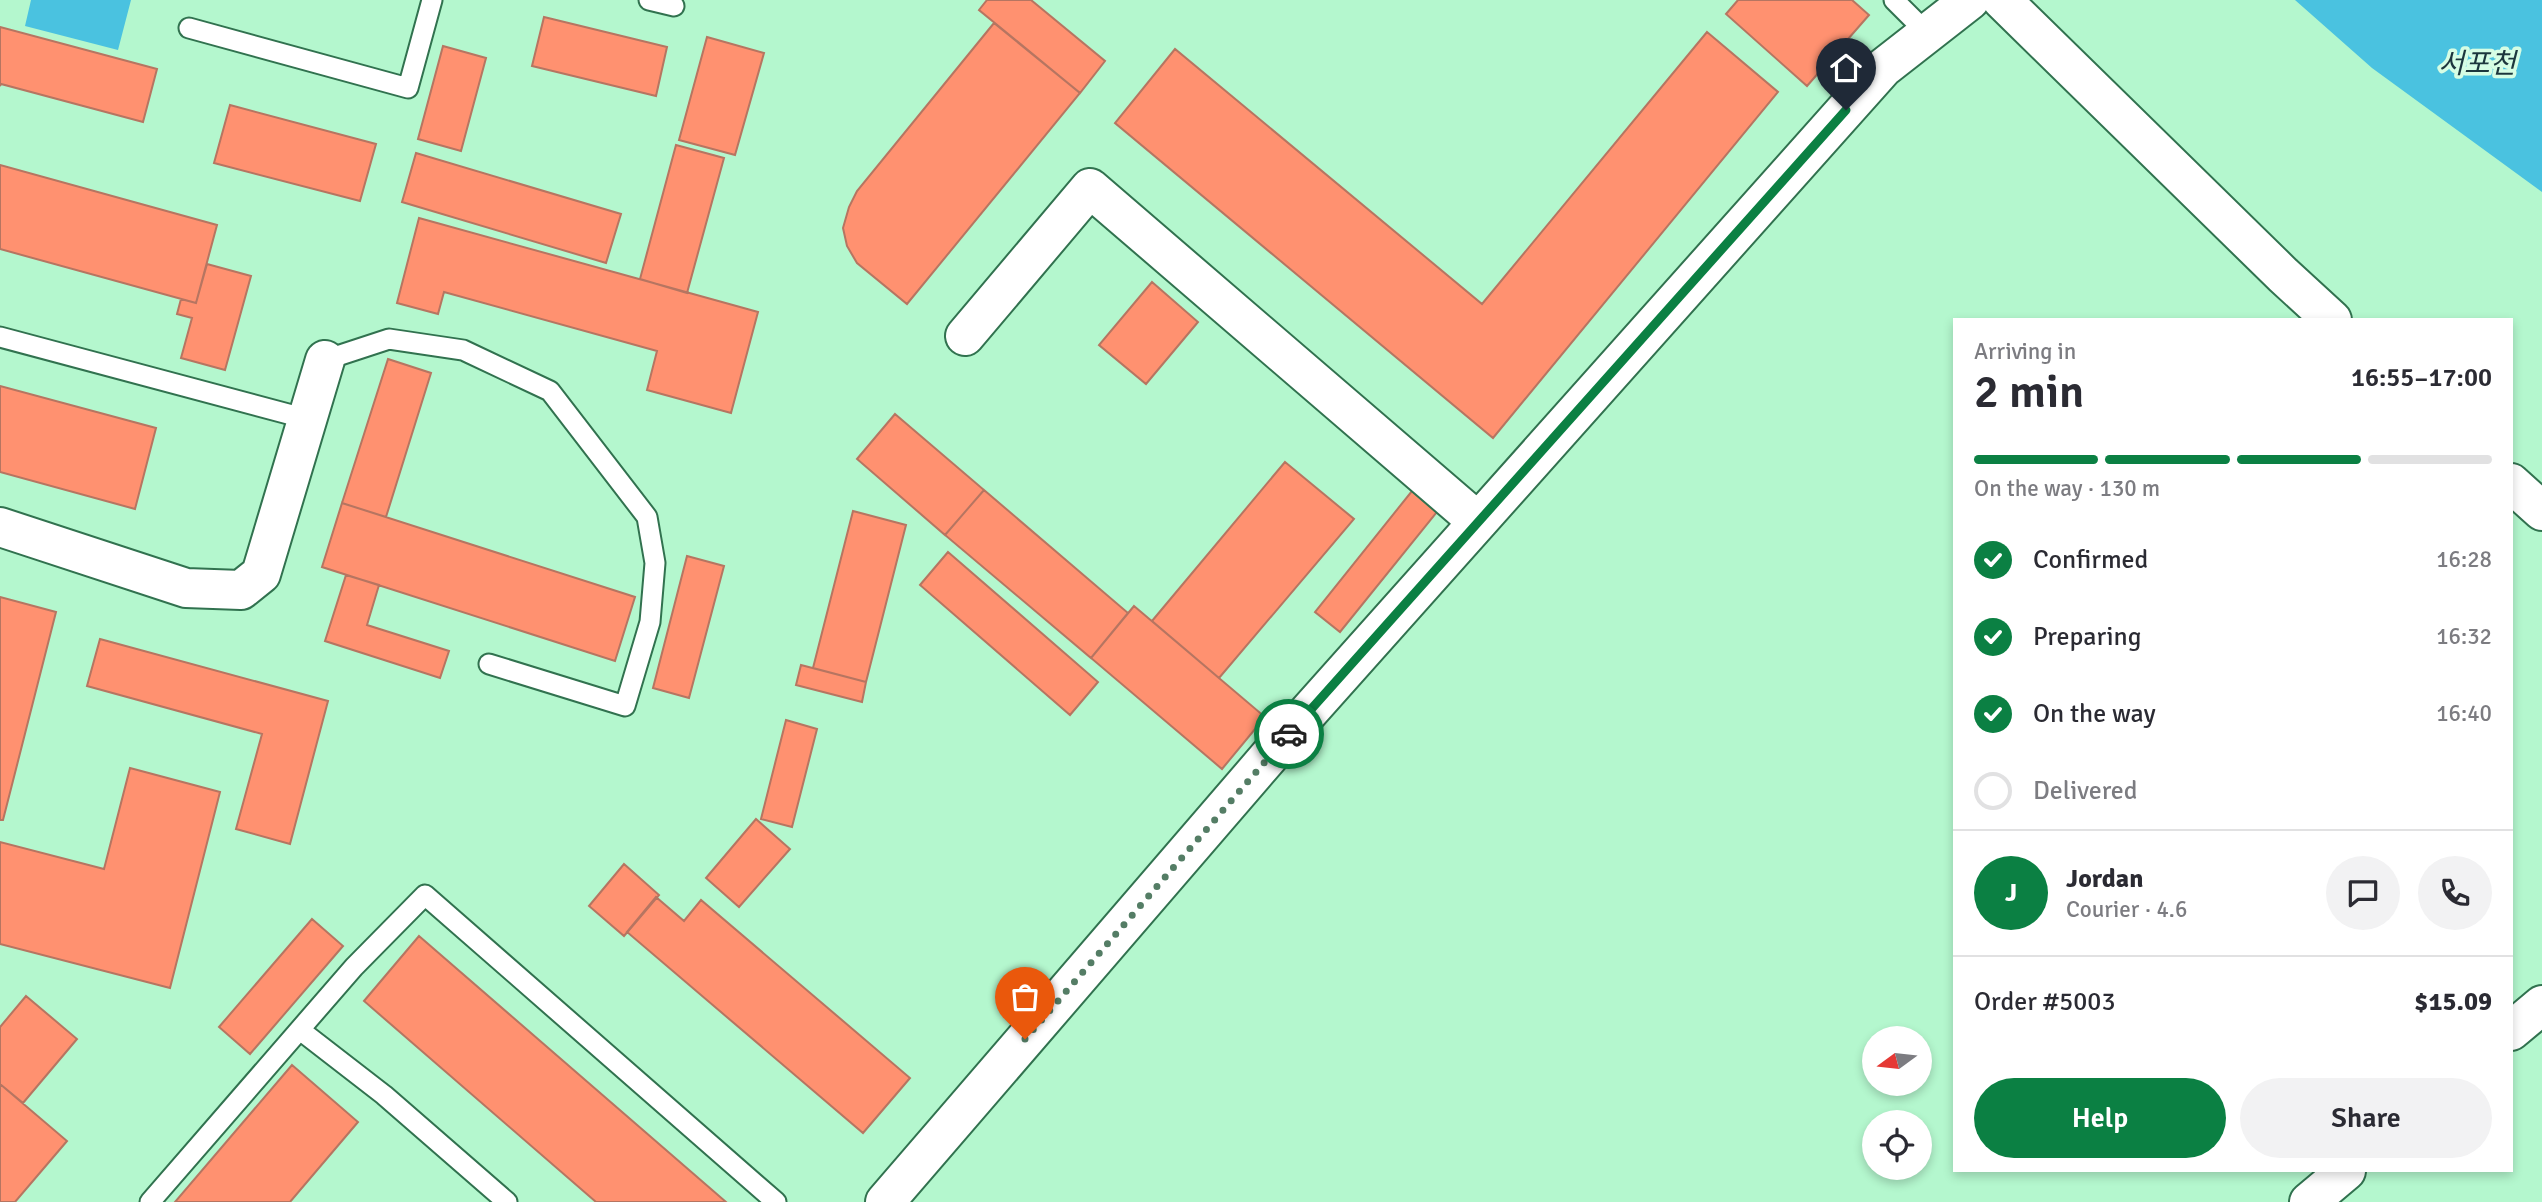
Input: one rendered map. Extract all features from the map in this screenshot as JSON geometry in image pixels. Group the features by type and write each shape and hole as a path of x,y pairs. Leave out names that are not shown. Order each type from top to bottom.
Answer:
{"street":[{"path":"885,1202 1271,754 1883,68 1970,0"},
{"path":"2002,0 2330,318"},
{"path":"965,337 1090,188 1477,521"},
{"path":"0,527 186,588 241,590 261,574 325,360"},
{"path":"2513,485 2542,511"},
{"path":"2513,1029 2542,1005"},
{"path":"2309,1202 2345,1172"}],"lane":[{"path":"189,28 408,88 432,0"},
{"path":"649,0 674,6"},
{"path":"1894,0 1926,33"},
{"path":"0,337 307,419"},
{"path":"325,360 388,339 463,350 550,391 647,517 654,563 650,622 625,706 489,664"},
{"path":"150,1202 354,967 425,895 776,1202"},
{"path":"300,1030 384,1095 507,1202"}],"water":[{"path":"31,0 131,0 118,50 25,26"},
{"name":"서포천","path":"2295,0 2542,0 2542,192 2372,68"}],"building":[{"path":"987,0 1031,0 1105,61 1080,93 979,10"},
{"path":"1738,0 1852,0 1869,15 1807,86 1726,14"},
{"path":"544,17 667,47 656,96 532,66"},
{"path":"994,23 1080,93 907,304 857,263 847,246 843,228 849,207 857,191"},
{"path":"0,27 157,69 143,122 1,84 0,86"},
{"path":"1707,32 1778,92 1493,438 1115,123 1175,49 1482,304"},
{"path":"707,37 764,53 735,155 679,140"},
{"path":"443,46 486,58 461,151 418,139"},
{"path":"230,105 376,144 360,201 214,163"},
{"path":"676,145 724,158 687,293 640,279"},
{"path":"416,153 621,214 606,263 402,202"},
{"path":"0,165 217,225 196,303 0,249"},
{"path":"419,218 758,312 731,413 647,390 657,351 444,292 438,314 397,303"},
{"path":"207,264 251,276 225,370 181,358 192,318 177,314 181,299 196,303"},
{"path":"1152,282 1198,322 1146,384 1099,345"},
{"path":"388,359 431,373 386,517 342,503"},
{"path":"0,386 156,428 135,509 0,472"},
{"path":"895,414 984,490 945,535 857,459"},
{"path":"1285,462 1354,519 1219,678 1152,621"},
{"path":"984,490 1128,613 1091,658 945,535"},
{"path":"1412,491 1437,512 1340,632 1315,612"},
{"path":"342,503 635,597 615,661 322,567"},
{"path":"853,511 906,525 866,682 813,668"},
{"path":"948,552 1098,682 1070,715 920,585"},
{"path":"687,556 724,566 689,698 653,688"},
{"path":"346,575 379,585 367,625 449,651 440,678 325,641"},
{"path":"0,597 56,612 3,820 0,820"},
{"path":"1134,606 1265,717 1222,769 1091,658"},
{"path":"100,639 328,701 290,844 236,829 262,734 87,686"},
{"path":"801,665 866,682 862,702 796,685"},
{"path":"786,720 817,729 792,827 761,819"},
{"path":"130,768 220,792 170,988 0,944 0,842 104,869"},
{"path":"756,819 790,849 739,907 706,878"},
{"path":"624,864 659,895 624,936 589,906"},
{"path":"656,897 684,921 701,900 910,1078 863,1133 627,932"},
{"path":"312,919 343,946 250,1054 219,1027"},
{"path":"419,936 726,1202 596,1202 364,1001"},
{"path":"26,996 77,1039 23,1103 0,1084 0,1027"},
{"path":"292,1065 358,1122 290,1202 175,1202"},
{"path":"0,1084 67,1141 15,1202 0,1202"}],"way so far":[{"path":"1025,1039 1289,734"}],"route":[{"path":"1289,734 1846,110"}]}
